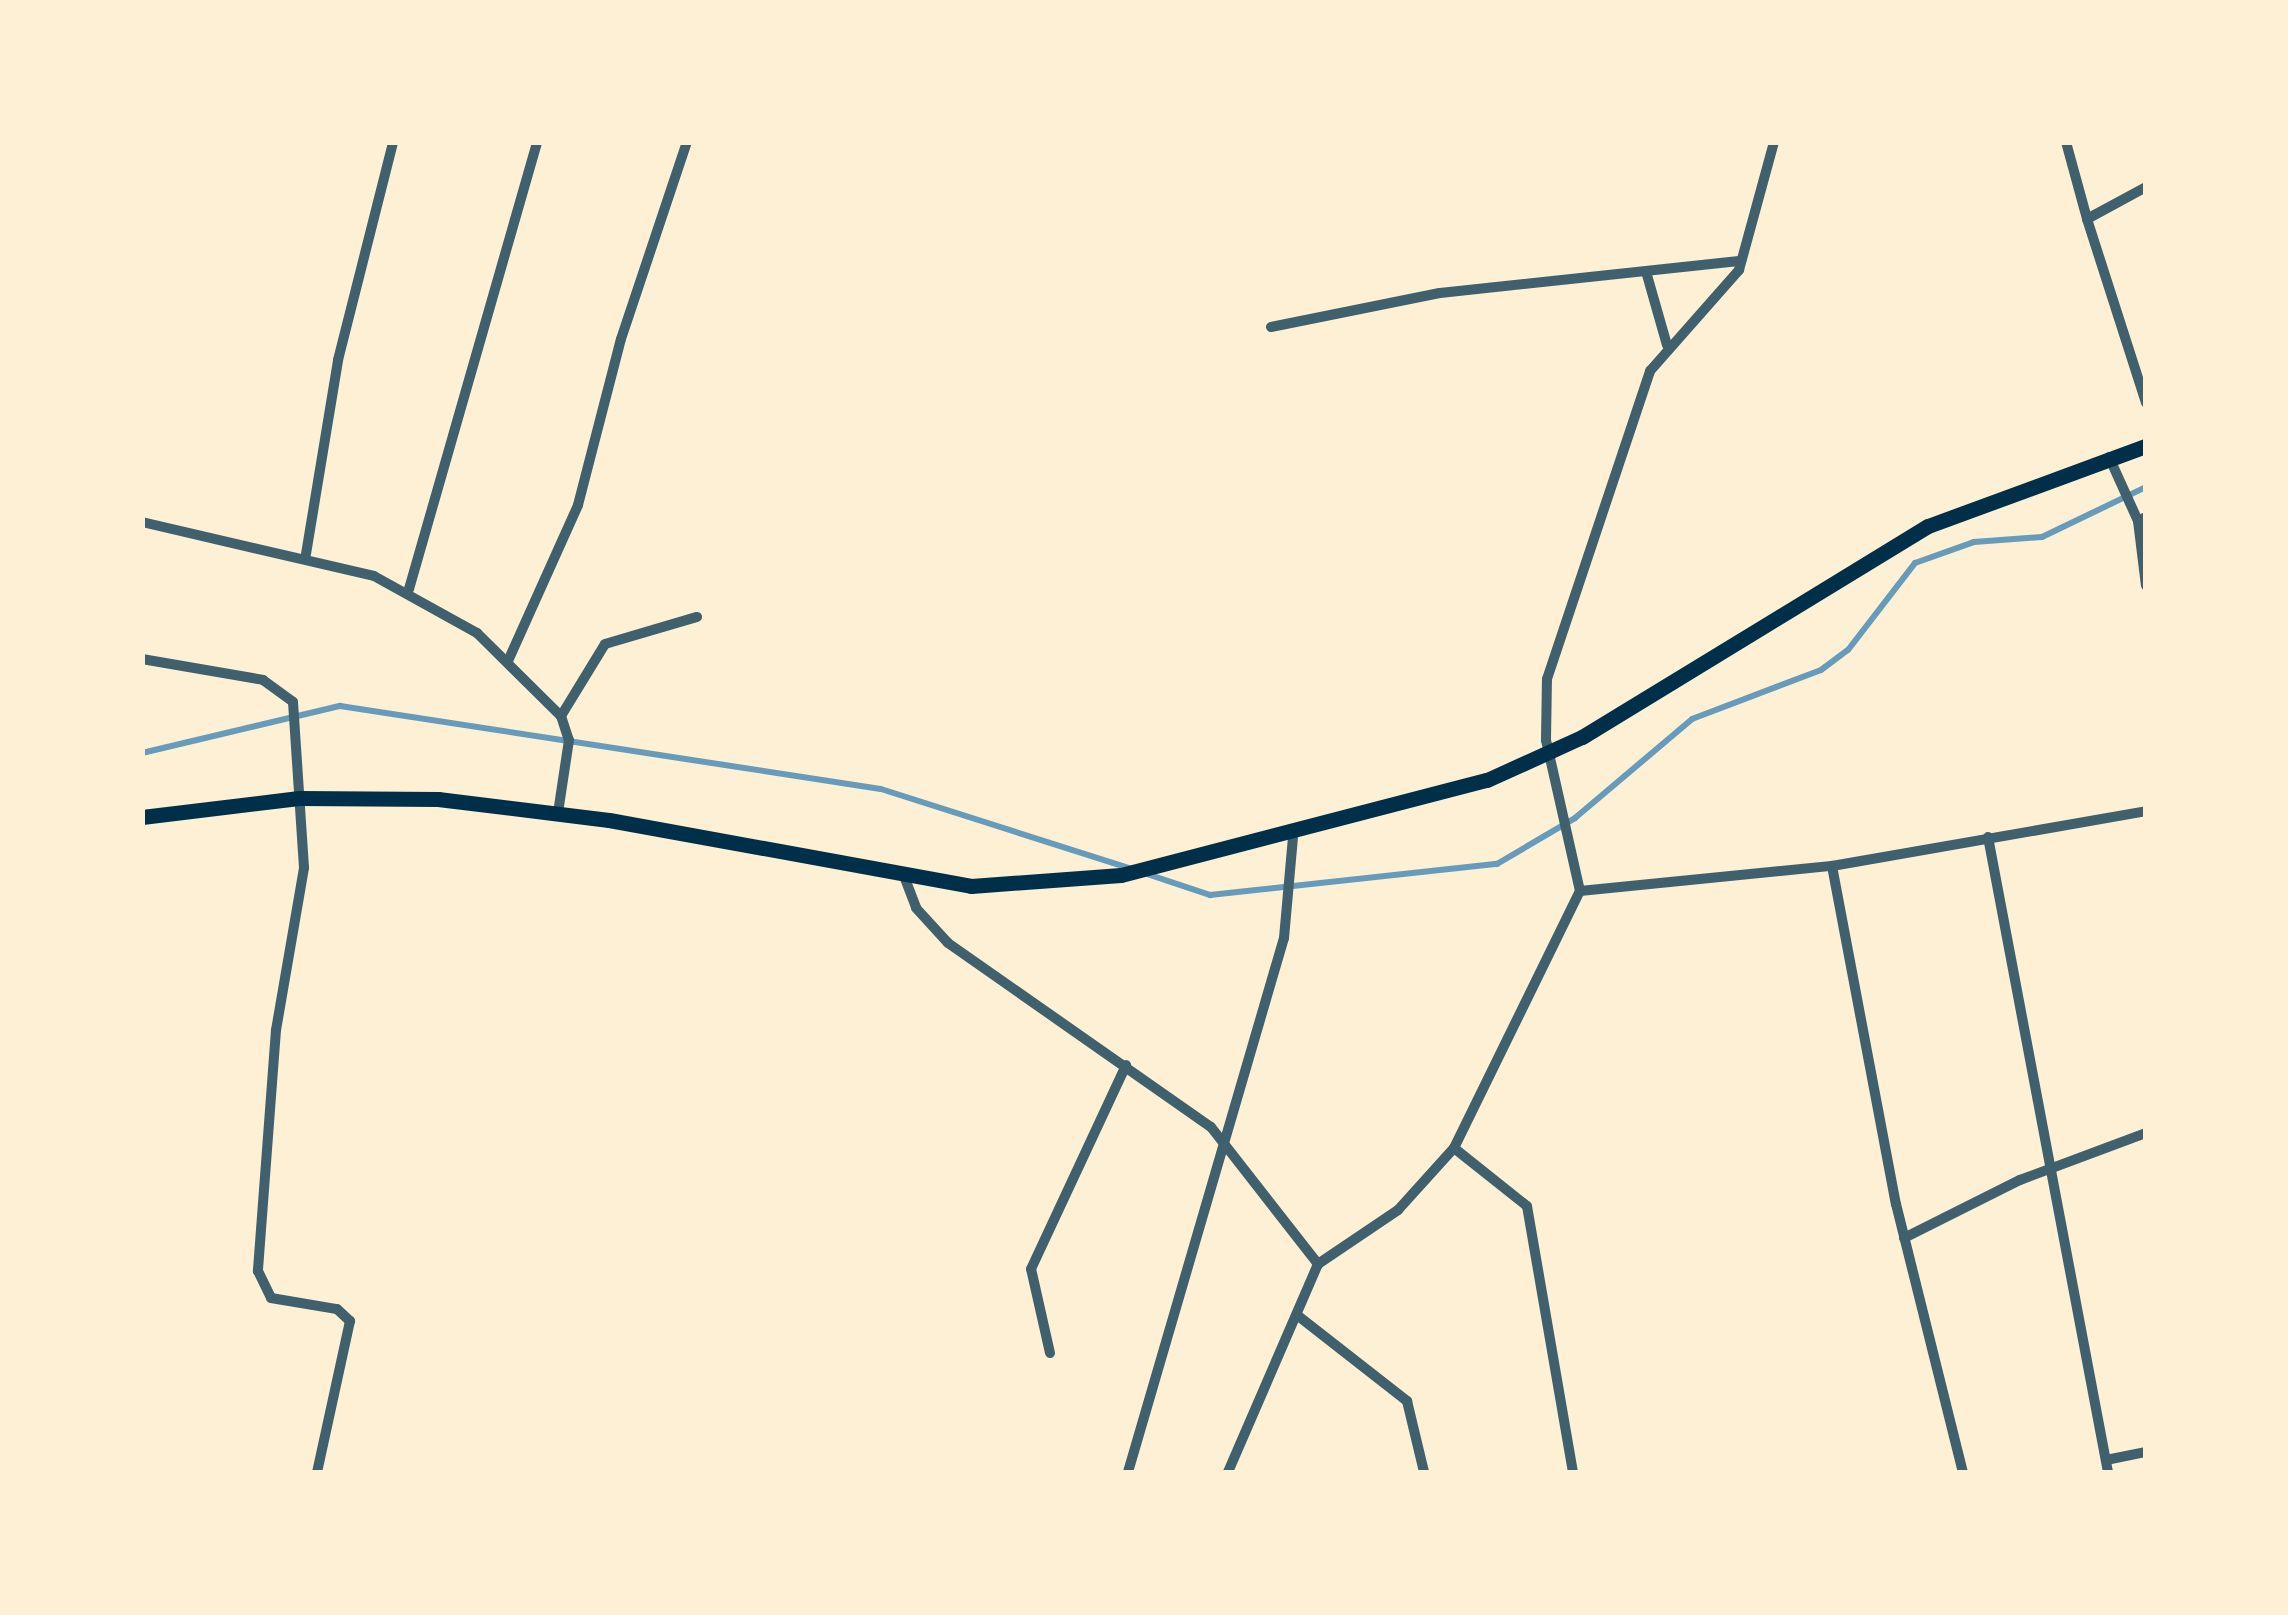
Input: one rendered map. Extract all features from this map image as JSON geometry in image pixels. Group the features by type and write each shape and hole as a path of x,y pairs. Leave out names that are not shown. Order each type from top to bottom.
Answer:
{"main road":[{"path":"142,817 298,798 558,813 970,886 1065,884 1294,836 1442,797 1550,752 1888,547 1981,502 2146,446"}],"street":[{"path":"306,554 342,342 393,142"},
{"path":"409,589 537,142"},
{"path":"508,661 578,505 687,142"},
{"path":"1228,1472 1318,1264 1398,1210 1454,1148 1580,892 1544,718 1555,650 1632,413 1667,346 1717,306 1741,262 1774,142"},
{"path":"2066,142 2146,403"},
{"path":"2087,219 2146,187"},
{"path":"1271,327 1440,294 1741,262"},
{"path":"1646,275 1667,346"},
{"path":"2109,457 2142,519 2146,586"},
{"path":"142,522 306,554 409,589 508,661 561,716 568,740 558,813"},
{"path":"561,716 605,644 697,617"},
{"path":"142,659 286,690 296,713 304,868 276,1030 258,1271 271,1298 337,1309 350,1322 317,1472"},
{"path":"1580,892 1832,866 2146,811"},
{"path":"1128,1472 1295,894 1294,836"},
{"path":"1988,836 2108,1472"},
{"path":"1832,866 1904,1238 1963,1472"},
{"path":"904,876 916,908 948,943 1126,1065 1223,1141 1318,1264"},
{"path":"1050,1353 1031,1269 1126,1065"},
{"path":"1904,1238 2050,1168 2146,1133"},
{"path":"1454,1148 1527,1206 1573,1472"},
{"path":"1297,1315 1407,1401 1424,1472"},
{"path":"2106,1460 2146,1452"}],"waterway":[{"path":"1144,873 1210,895 1497,864 1575,818 1692,719 1821,670 1848,650 1915,563 1974,542 2042,537 2146,487"},
{"path":"142,753 340,706 881,789 1132,869"}]}
